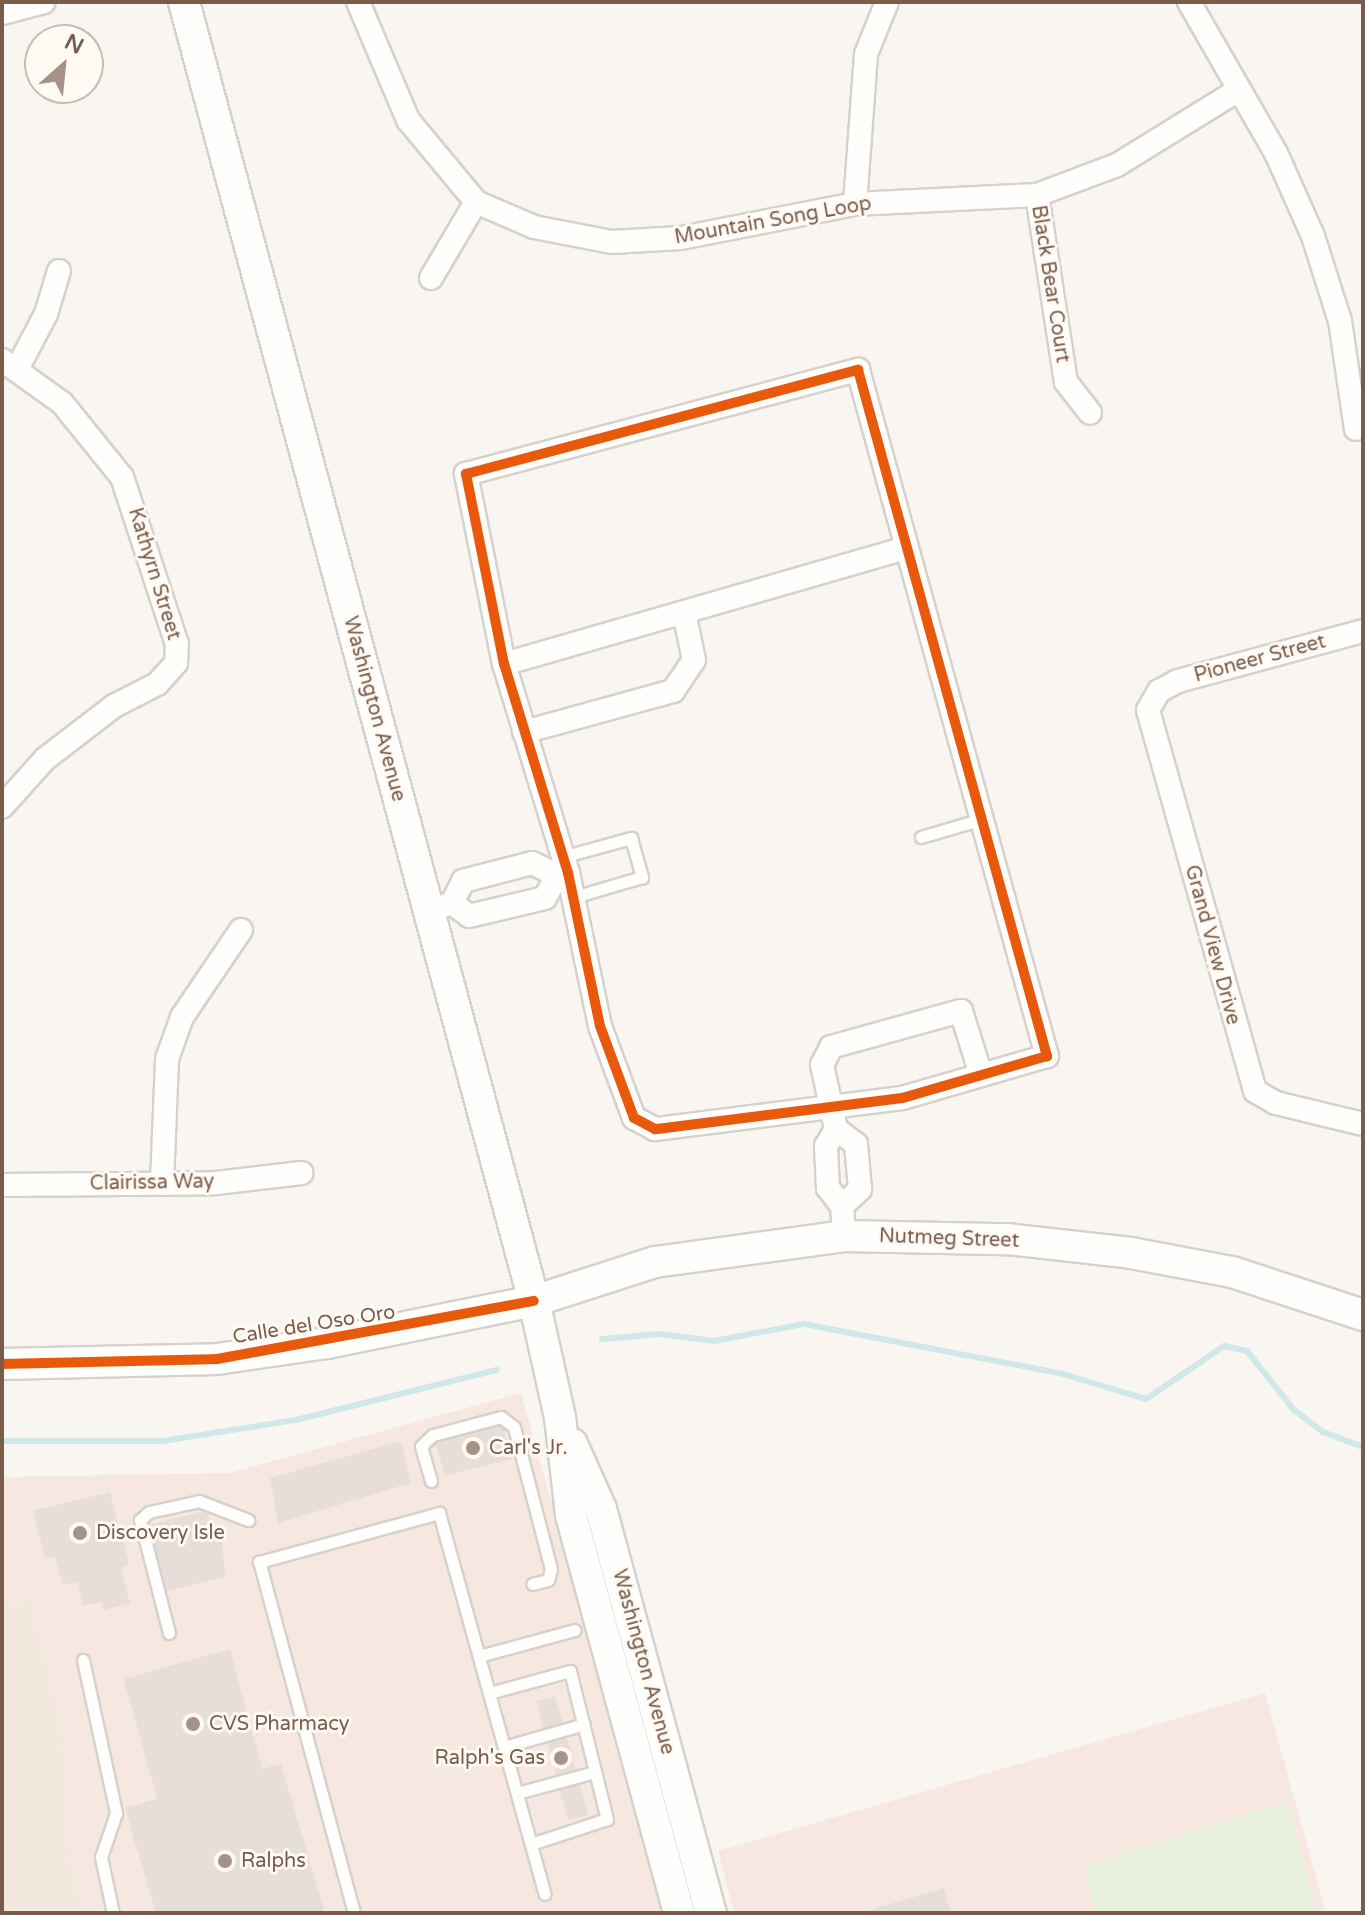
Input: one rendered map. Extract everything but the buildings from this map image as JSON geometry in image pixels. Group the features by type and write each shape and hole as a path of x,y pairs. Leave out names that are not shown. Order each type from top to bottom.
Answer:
{"main road":[{"name":"Washington Avenue","path":"184,2 440,907 560,1417 588,1626 640,1770 679,1913"},
{"name":"Nutmeg Street","path":"534,1301 655,1262 844,1236 1007,1239 1131,1253 1232,1272 1363,1315"},
{"name":"Calle del Oso Oro","path":"2,1364 217,1359 534,1301"},
{"name":"Washington Avenue","path":"560,1417 601,1509 711,1913"},
{"path":"588,1626 614,1627 646,1722 664,1745"},
{"path":"640,1770 663,1793 687,1866 703,1883"}],"street":[{"path":"2,13 44,2"},
{"name":"Mountain Song Loop","path":"358,2 408,120 476,202 534,227 612,242 681,238 855,204 1037,195 1117,165 1237,91"},
{"path":"855,204 866,54 887,2"},
{"path":"1189,2 1237,91 1276,153 1313,236 1340,321 1356,429"},
{"name":"Black Bear Court","path":"1037,195 1066,382 1090,413"},
{"path":"431,278 476,202"},
{"path":"10,364 46,314 59,271"},
{"name":"Kathyrn Street","path":"2,807 45,759 114,706 157,684 176,663 177,644 122,477 62,403 10,364"},
{"path":"858,370 1047,1056 834,1119 655,1129 634,1118 600,1026 574,897 504,664 466,474 858,370"},
{"path":"504,664 907,548"},
{"path":"524,732 673,691 694,660 684,613"},
{"name":"Pioneer Street","path":"1159,691 1363,631"},
{"name":"Grand View Drive","path":"1159,691 1148,710 1150,734 1255,1091 1276,1103 1363,1124"},
{"path":"532,863 563,868 545,898 469,916 440,907 463,881 532,863"},
{"path":"515,868 524,902"},
{"path":"162,1184 167,1059 182,1017 241,930"},
{"path":"842,1206 860,1189 856,1144 834,1119 822,1065 831,1047 961,1011 981,1075"},
{"path":"834,1119 826,1146 828,1188 842,1206 844,1236"},
{"path":"827,1167 858,1166"},
{"name":"Clairissa Way","path":"2,1185 162,1184 301,1173"}],"lane":[{"path":"921,837 982,819"},
{"path":"563,868 631,838 642,877 574,897"},
{"path":"431,1481 421,1446 433,1435 501,1417 514,1427 551,1569 548,1580 532,1584"},
{"path":"169,1633 140,1520 149,1512 199,1501 248,1520"},
{"path":"354,1913 259,1562 439,1513 545,1894"},
{"path":"479,1656 588,1626"},
{"path":"83,1660 116,1813 101,1857 113,1913"},
{"path":"489,1693 570,1671 607,1819 531,1844"},
{"path":"504,1747 584,1724"},
{"path":"517,1793 595,1772"}],"shaded area":[{"path":"521,1393 667,1913 84,1913 72,1865 62,1726 31,1600 2,1606 2,1477 229,1473"},
{"path":"31,1599 62,1726 72,1865 84,1913 2,1913 2,1606"},
{"path":"1265,1693 1326,1913 734,1913 718,1851"}],"green space":[{"path":"1286,1802 1317,1913 1096,1913 1083,1866"}],"waterway":[{"path":"602,1339 660,1334 714,1341 804,1324 1063,1374 1146,1399 1224,1346 1247,1351 1294,1410 1323,1432 1363,1447"},
{"path":"2,1441 163,1441 296,1420 497,1370"}],"cycle path":[{"path":"858,370 1047,1056 902,1098 655,1129 634,1118 600,1026 568,873 504,664 466,474 858,370"},
{"path":"2,1364 217,1359 534,1301"}],"place":[{"name":"Carl's Jr.","path":"473,1448"},
{"name":"Discovery Isle","path":"80,1533"},
{"name":"CVS Pharmacy","path":"193,1724"},
{"name":"Ralph's Gas","path":"561,1758"},
{"name":"Ralphs","path":"225,1861"}]}
